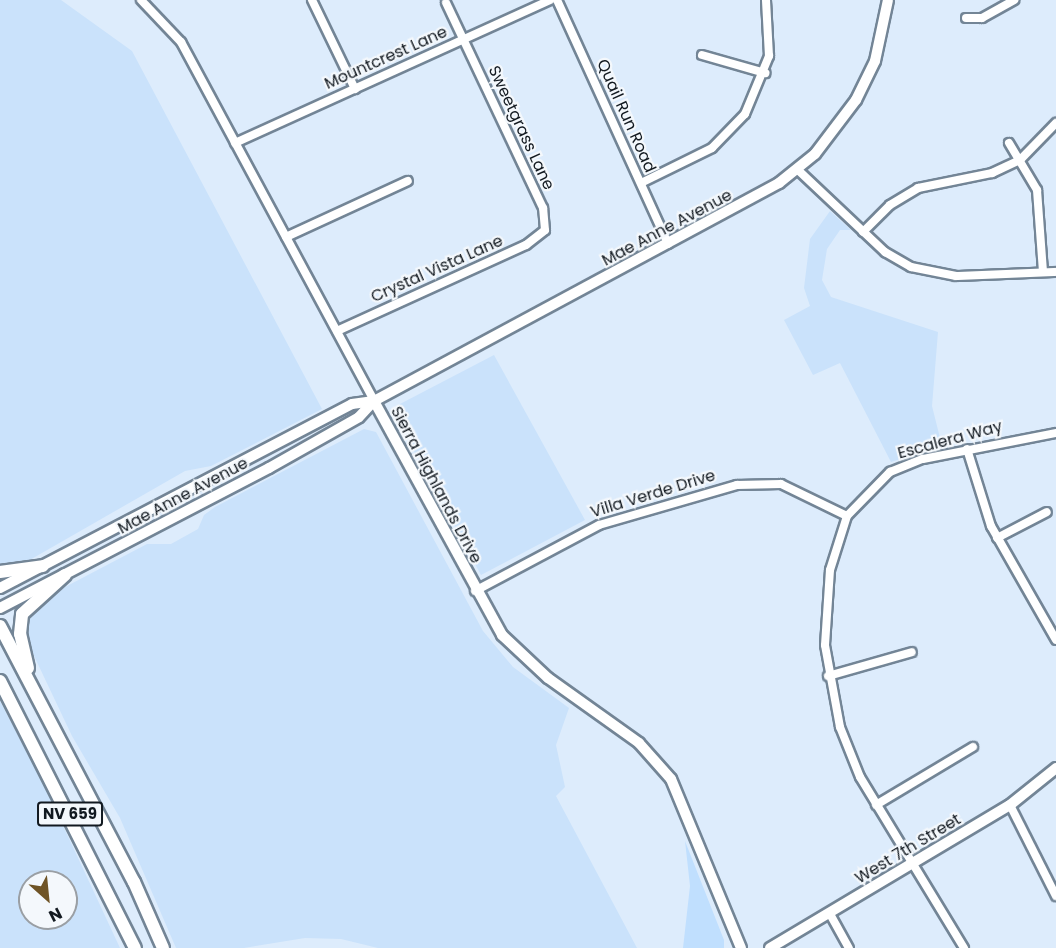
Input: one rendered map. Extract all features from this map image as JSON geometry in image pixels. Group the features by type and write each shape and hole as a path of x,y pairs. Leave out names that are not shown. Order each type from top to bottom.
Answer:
{"main road":[{"name":"Mae Anne Avenue","path":"0,608 269,468 359,417 374,401 668,244 798,170 832,135 856,100 875,61 888,0"},
{"name":"Mae Anne Avenue","path":"0,588 352,404 374,401"},
{"name":"Sierra Highlands Drive","path":"374,401 475,591 502,635 523,657 639,743 671,780 741,948"},
{"path":"0,572 43,566"},
{"path":"32,686 21,620 32,601 65,575"},
{"name":"NV 659","path":"0,626 163,948"},
{"name":"NV 659","path":"0,681 135,948"},
{"name":"West 7th Street","path":"770,948 1010,805 1056,768"}],"street":[{"name":"Sierra Highlands Drive","path":"141,0 181,42 374,401"},
{"path":"312,0 355,89"},
{"name":"Mountcrest Lane","path":"235,143 550,0"},
{"name":"Quail Run Road","path":"557,0 668,244"},
{"path":"641,183 725,138 750,107 765,73 770,40 766,0"},
{"path":"966,18 982,18 1014,0"},
{"name":"Sweetgrass Lane","path":"446,3 543,208 545,231"},
{"path":"702,55 765,73"},
{"path":"863,232 890,205 918,188 992,173 1020,160 1056,123"},
{"path":"1009,143 1020,160 1039,202 1043,272"},
{"path":"798,170 863,232 898,261 926,272 1056,272"},
{"path":"286,237 408,181"},
{"name":"Crystal Vista Lane","path":"337,331 526,245 545,231"},
{"name":"Escalera Way","path":"964,948 876,805 849,753 828,676 826,594 847,516 890,472 967,449 1056,433"},
{"path":"967,449 980,503 1056,640"},
{"name":"Villa Verde Drive","path":"475,591 599,525 737,484 781,484 847,516"},
{"path":"998,538 1047,512"},
{"path":"828,676 912,652"},
{"path":"876,805 972,747"},
{"path":"1010,805 1056,896"},
{"path":"830,914 849,948"}],"shaded area":[{"path":"0,0 61,0 132,51 322,409 211,466 185,471 21,565 0,568"},
{"path":"830,211 851,230 840,230 827,249 822,280 831,297 938,332 932,406 942,446 891,462 840,363 813,375 784,320 810,306 804,288 810,239"},
{"path":"494,355 585,520 481,575 394,414 400,404"},
{"path":"364,429 376,432 483,631 513,667 569,708 556,745 565,787 556,796 637,948 378,948 341,939 305,938 244,948 176,948 120,818 72,736 26,639 26,621 46,597 147,544 171,544 198,529 204,515 215,507"},
{"path":"0,701 45,787 120,948 0,948"},
{"path":"685,841 724,940 724,948 683,948 690,886"}]}
